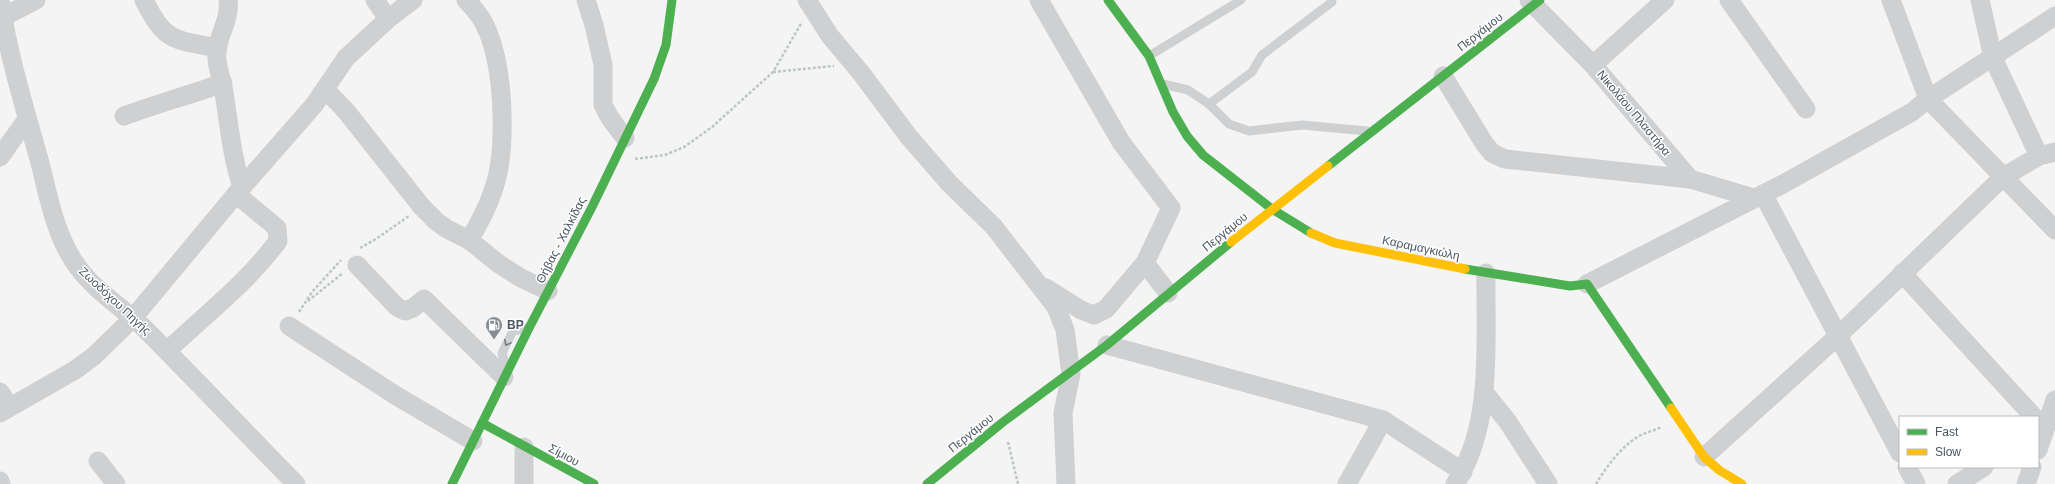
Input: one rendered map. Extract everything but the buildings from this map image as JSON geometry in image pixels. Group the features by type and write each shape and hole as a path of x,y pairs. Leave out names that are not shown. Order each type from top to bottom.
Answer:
{"street":[{"path":"1,8 36,0"},
{"path":"144,0 162,30 172,38 217,48"},
{"path":"167,351 258,267 278,241 277,228 239,191 222,83 216,56 217,48 226,24 228,0"},
{"path":"375,0 388,19"},
{"path":"3,404 75,370 94,356 133,318 239,191 314,105 346,58 388,19 412,0"},
{"path":"466,0 480,18 490,39 496,61 502,125 502,155 494,188 483,216 469,240"},
{"path":"586,0 594,25 603,65 604,105 610,118 626,138"},
{"name":"Θήβας - Χαλκίδας","path":"452,484 506,373 626,138 654,79 666,45 672,0"},
{"path":"1039,0 1120,142 1172,208 1145,263 1106,309 1094,315 1081,310 1040,284"},
{"name":"Καραμαγκιώλη","path":"1108,0 1149,56 1187,136 1204,155 1272,209 1307,231 1335,243 1486,273 1570,286 1587,284"},
{"path":"1593,65 1665,0"},
{"path":"1729,0 1806,110"},
{"path":"1891,0 1928,99 2055,230"},
{"path":"1704,457 1839,335 2003,177 2047,154 1993,58 1980,0"},
{"name":"Νικολάου Πλαστήρα","path":"1534,2 1593,65 1690,179"},
{"name":"Περγάμου","path":"927,484 1003,422 1070,374 1107,345 1168,293 1272,209 1443,76 1534,2"},
{"path":"809,3 830,36 857,68 909,136 949,183 994,227 1040,284 1056,307 1066,330 1070,374 1063,413 1066,484"},
{"name":"Ζωοδόχου Πηγής","path":"1,8 27,119 56,223 67,249 77,266 97,288 133,318 167,351 296,484"},
{"path":"1742,484 1719,470 1704,457 1587,284 1758,196 1912,112 1928,99 1993,58 2055,16"},
{"path":"1443,76 1484,143 1492,153 1505,159 1690,179 1758,196 1839,335 1899,451"},
{"path":"124,116 160,102 181,98 222,83"},
{"path":"325,89 346,111 427,212 447,229 469,240 499,264 521,278 548,291"},
{"path":"0,157 27,119"},
{"path":"1145,263 1168,293"},
{"path":"357,265 397,307 405,311 412,308 424,299 506,373"},
{"path":"1107,345 1383,420 1459,478 1476,434 1484,392 1486,273"},
{"path":"1902,273 2031,416"},
{"path":"290,326 395,395 473,441"},
{"path":"1484,392 1508,422 1548,484"},
{"path":"2039,425 2055,400"},
{"path":"1347,484 1383,420"},
{"name":"Σίμιου","path":"482,423 594,484"},
{"path":"524,447 524,484"},
{"path":"98,461 116,484"},
{"path":"1908,468 1916,484"},
{"path":"1957,484 1982,468"},
{"path":"2026,484 2032,468"}],"lane":[{"path":"1149,56 1241,0"},
{"path":"1209,104 1252,72 1262,55 1332,2"},
{"path":"1162,83 1188,90 1209,104 1229,124 1249,131 1302,125 1371,131"}],"path":[{"path":"615,160 665,155 684,147 712,127 773,72 809,3"},
{"path":"773,72 832,66 857,68"},
{"path":"306,302 357,265"},
{"path":"1596,484 1604,471 1622,450 1640,436 1679,421"},
{"path":"1003,422 1018,484"}],"traffic: fast":[{"path":"452,484 529,328 592,207 654,79 666,45 672,0"},
{"path":"1108,0 1149,56 1173,112 1187,136 1203,155 1272,209 1311,233"},
{"path":"1328,166 1540,0"},
{"path":"927,484 1003,422 1107,345 1231,242"},
{"path":"1465,269 1570,286 1587,284 1671,408"},
{"path":"482,423 594,484"}],"traffic: slow":[{"path":"1231,242 1328,166"},
{"path":"1311,233 1335,243 1465,269"},
{"path":"1671,408 1704,457 1719,470 1742,484"}],"place":[{"name":"BP","path":"494,340"}]}
